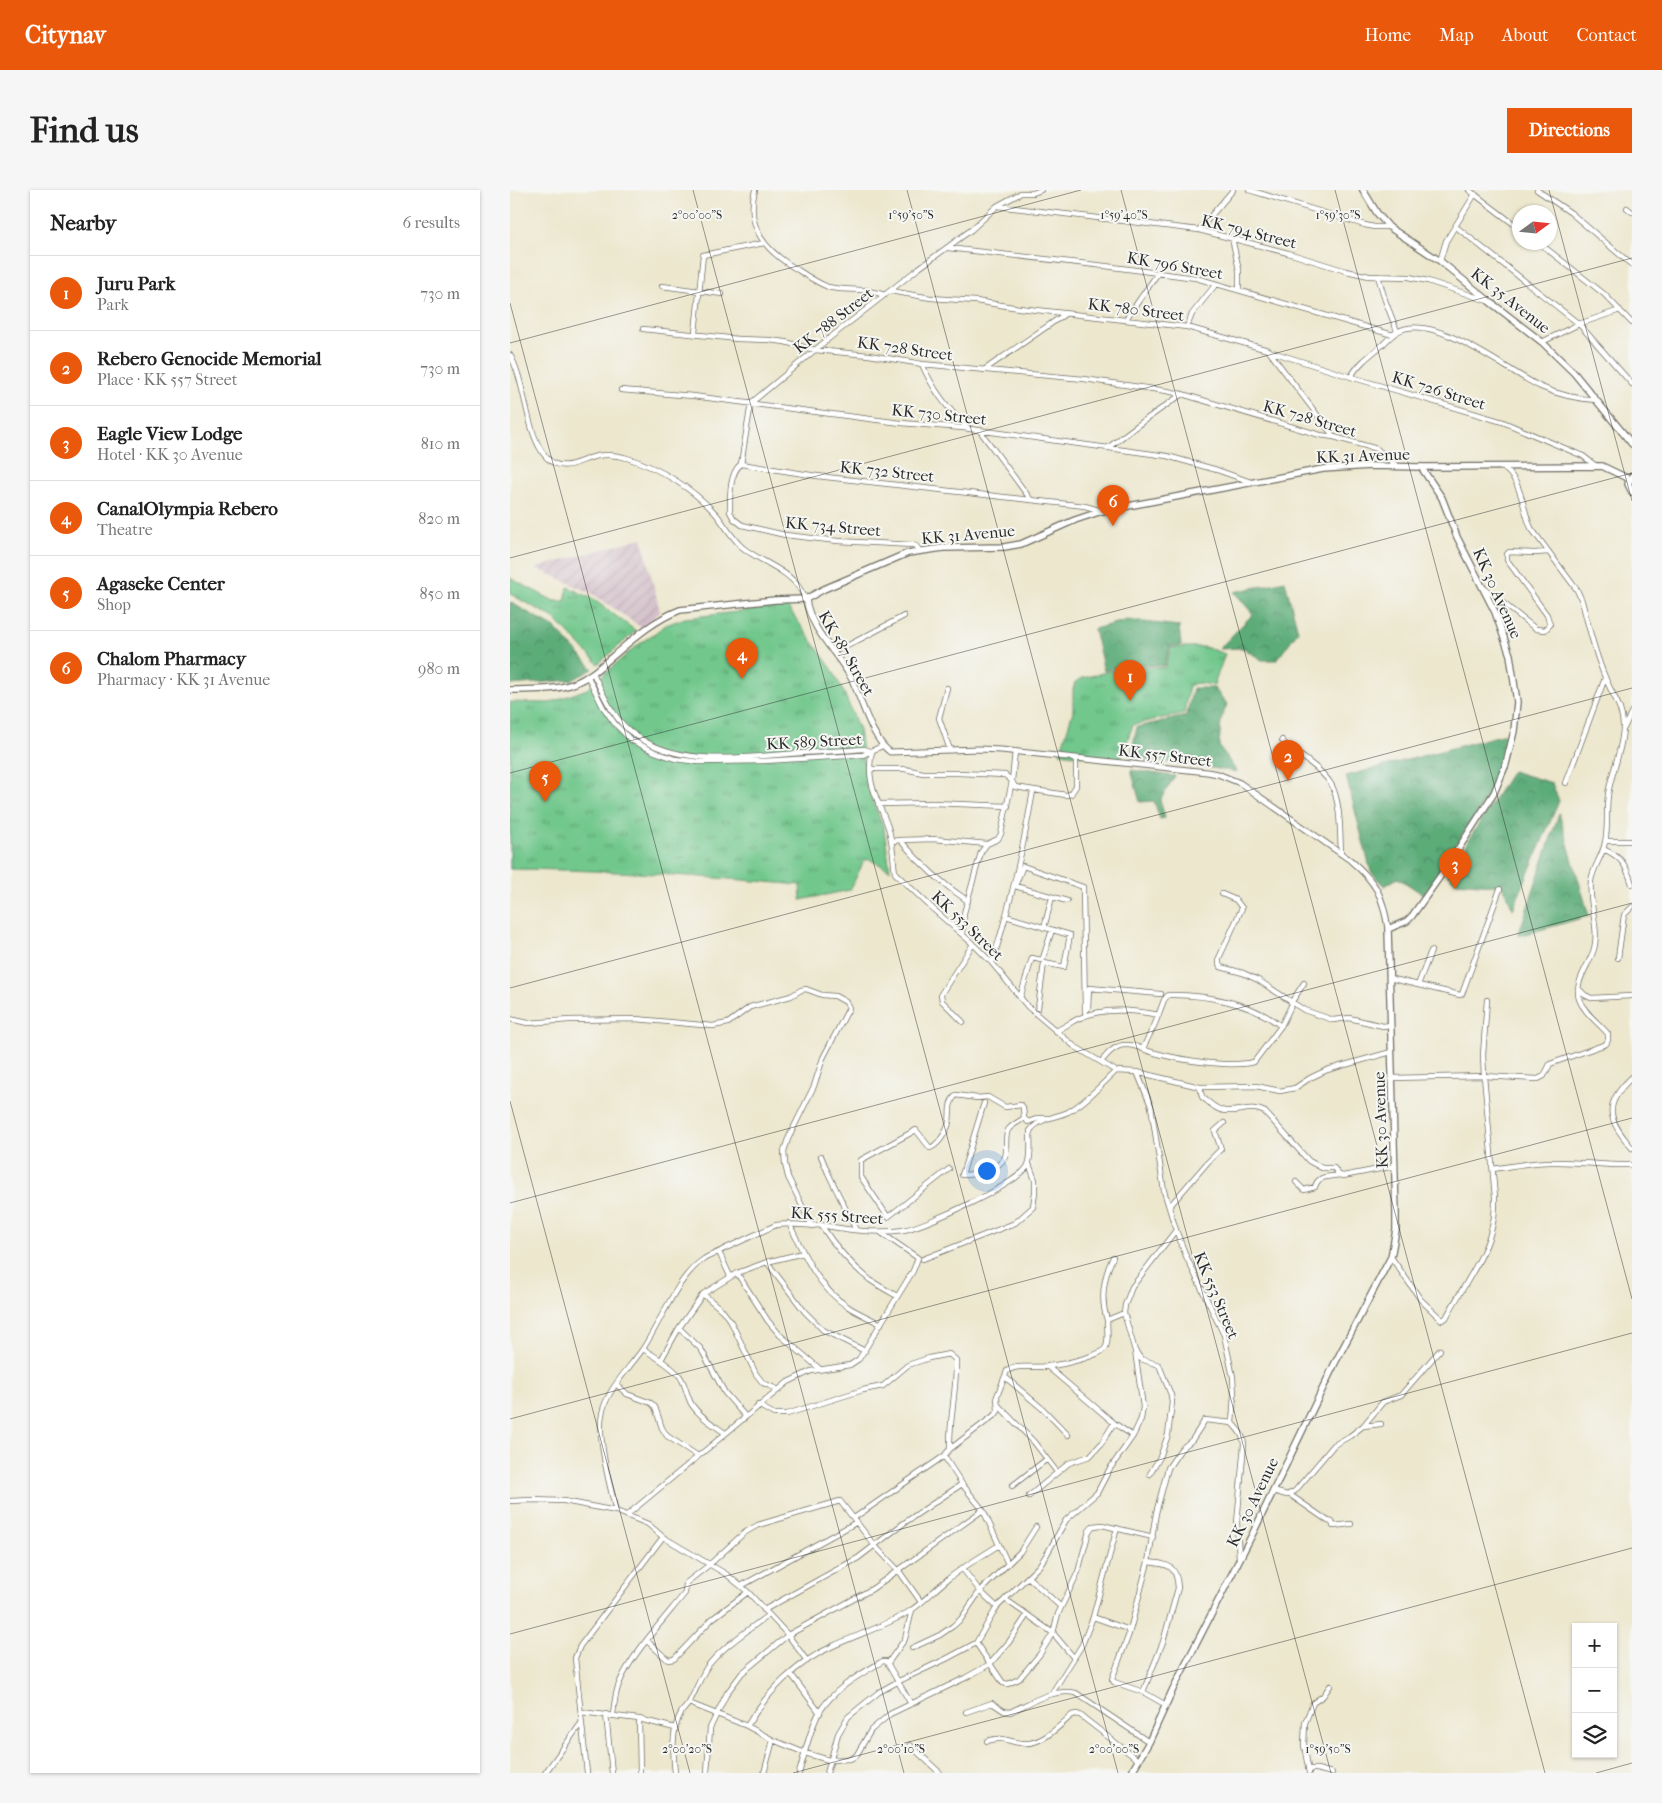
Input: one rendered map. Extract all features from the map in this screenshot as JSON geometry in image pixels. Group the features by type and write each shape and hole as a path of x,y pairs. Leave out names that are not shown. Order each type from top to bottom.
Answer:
{"main road":[{"name":"KK 35 Avenue","path":"1362,190 1389,227 1440,261 1542,342 1574,373 1632,444"},
{"name":"KK 31 Avenue","path":"510,690 574,684 591,675 652,625 680,610 775,600 806,599 890,561 920,550 1004,547 1021,544 1075,520 1102,511 1323,468 1500,466 1550,468 1596,466 1631,477"},
{"name":"KK 30 Avenue","path":"1131,1773 1149,1742 1274,1491 1335,1363 1391,1257 1396,1230 1388,929 1407,921 1416,911 1494,793 1506,764 1514,731 1517,702 1510,655 1503,634 1495,612 1457,537 1442,498 1422,467"},
{"path":"1631,477 1628,487 1632,492"}],"street":[{"path":"755,190 753,199 754,220 759,237 764,244 791,266 828,286 864,290 885,295"},
{"name":"KK 788 Street","path":"751,403 919,268 977,225 997,206 1021,193 1033,193 1040,190"},
{"path":"1199,230 1234,190"},
{"path":"1249,190 1263,192 1374,227 1389,227"},
{"path":"1469,190 1512,222"},
{"path":"1538,190 1571,213 1632,265"},
{"path":"1440,261 1446,241 1475,194"},
{"name":"KK 794 Street","path":"997,206 1199,230 1346,271 1378,276 1409,277 1428,281 1489,301"},
{"path":"1627,208 1632,212"},
{"path":"1455,226 1579,324 1632,384"},
{"path":"1232,238 1239,270 1239,290"},
{"path":"695,333 703,255 764,244"},
{"name":"KK 796 Street","path":"948,248 1196,278 1393,335"},
{"path":"1548,250 1604,294 1632,323"},
{"path":"1126,319 1158,272"},
{"path":"1378,276 1397,331"},
{"path":"1187,327 1192,314 1216,284"},
{"path":"662,286 722,294"},
{"name":"KK 780 Street","path":"890,291 1065,314 1187,327 1268,350"},
{"path":"1542,342 1579,324 1620,310"},
{"path":"984,370 1065,314"},
{"path":"1350,377 1365,359 1397,331 1419,328 1436,331 1465,343 1540,387 1577,399 1597,400"},
{"name":"KK 728 Street","path":"643,329 785,342 815,350 869,355 922,364 1084,379 1182,394 1381,451 1397,466"},
{"path":"1268,350 1334,437"},
{"name":"KK 726 Street","path":"1268,350 1350,377 1503,422 1584,456 1596,466"},
{"path":"510,355 517,370 536,439 547,458 561,466 576,465 589,459 607,455 625,457 650,466 690,490 704,502 746,550 782,572 798,585 806,599"},
{"path":"922,364 931,385 941,400 952,414 969,429"},
{"name":"KK 730 Street","path":"621,390 751,403 1109,447 1167,456 1251,482"},
{"path":"1109,447 1182,394"},
{"path":"725,526 731,515 730,505 733,476 736,468 741,464 751,403"},
{"path":"980,430 1030,500"},
{"name":"KK 732 Street","path":"741,464 817,476 1085,506 1102,511"},
{"path":"1391,1078 1484,1076 1541,1078 1550,1064 1606,1044 1608,1040 1608,1034 1590,1016 1581,1003 1577,987 1594,949 1596,936 1590,899 1592,871 1606,842 1607,803 1620,748 1623,716 1620,706 1605,678 1582,601 1566,574 1531,528 1518,488 1510,473 1500,466"},
{"name":"KK 734 Street","path":"731,515 742,525 785,535 838,541 913,545 920,550"},
{"path":"1481,586 1536,629 1545,630 1550,626 1547,615 1507,560 1507,554 1509,552 1549,552"},
{"name":"KK 587 Street","path":"806,599 812,620 850,676 875,736 882,746"},
{"path":"832,652 904,616"},
{"name":"KK 589 Street","path":"591,675 609,706 626,727 644,740 676,753 700,758 741,758 864,749 872,752"},
{"path":"1566,783 1605,678"},
{"path":"947,688 939,718 950,750"},
{"path":"1623,730 1632,711"},
{"path":"1282,740 1285,745 1315,766 1330,782 1334,790 1339,816 1341,854"},
{"path":"882,746 872,752 870,769 872,790 892,841 934,839 987,844"},
{"name":"KK 557 Street","path":"882,746 890,752 979,749 1015,751 1207,772 1229,778 1240,783 1366,873 1380,894 1388,929"},
{"path":"962,934 964,913 981,852 987,844 998,839 1004,823 1012,781 1015,751"},
{"path":"870,769 905,769 923,774 1005,775 1012,781 1015,787 1033,791 1071,794 1076,786 1076,758"},
{"path":"992,963 1023,847 1033,791"},
{"path":"878,804 1008,806"},
{"path":"900,840 917,860 968,901"},
{"name":"KK 553 Street","path":"892,841 895,873 992,963 1028,1008 1074,1046 1116,1071"},
{"path":"1606,842 1632,842"},
{"path":"1603,849 1619,858 1628,872 1632,884"},
{"path":"1067,901 1015,886 1023,866 1083,887 1085,1012 1088,1008 1089,988 1161,994"},
{"path":"1389,978 1462,994 1500,889"},
{"path":"1222,894 1236,900 1242,908 1219,958 1221,966 1258,980 1292,1004 1304,1010 1333,1020 1349,1018 1382,1026 1390,1025"},
{"path":"1044,928 1052,897"},
{"path":"1618,958 1624,915 1632,907"},
{"path":"1008,917 1070,935 1064,967 1044,963 1038,1008"},
{"path":"1020,998 1032,958 1041,960 1043,958 1052,930"},
{"path":"963,1022 942,1001 941,994 973,944"},
{"path":"1418,985 1431,951"},
{"path":"1101,1062 1115,1048 1124,1045 1142,1048 1154,1053 1200,1061 1245,1064 1254,1062 1281,1026 1304,983"},
{"path":"1577,987 1591,998 1632,996"},
{"path":"510,1019 528,1023 636,1019 713,1026 728,1023 750,1007 791,996 806,989 822,995 834,996 846,1002 849,1008 823,1058 814,1086 784,1151 788,1177 812,1226"},
{"path":"1142,1048 1168,995 1208,998 1233,1004 1258,1012 1281,1026"},
{"path":"1391,1257 1421,1300 1442,1320 1446,1318 1473,1270 1488,1238 1494,1217 1495,1197 1483,1055 1487,1000"},
{"path":"1056,1030 1065,1027 1079,1018 1097,1012 1137,1011 1159,1015"},
{"path":"923,1258 1016,1223 1033,1207 1035,1180 1029,1164 1030,1131 1037,1124 1067,1112 1076,1106 1116,1071 1137,1072 1200,1086 1248,1086 1280,1091 1288,1090 1327,1070 1391,1052"},
{"name":"KK 553 Street","path":"1137,1072 1151,1106 1164,1191 1176,1230 1186,1256 1224,1334 1233,1377 1232,1422"},
{"path":"1632,1077 1621,1087 1611,1107 1611,1115 1618,1133 1632,1148"},
{"path":"1200,1086 1202,1097 1220,1110 1257,1108 1265,1112 1309,1162 1322,1168 1334,1168 1339,1176"},
{"path":"949,1169 888,1217 860,1177 861,1160 916,1130 930,1148 936,1146 948,1126 949,1106 956,1095 988,1098 1005,1107 1021,1105 1024,1118 1028,1122 1039,1118 1050,1118"},
{"path":"984,1103 962,1175 977,1175 997,1165 1004,1158 1008,1130 1024,1118"},
{"path":"1169,1207 1207,1163 1221,1150 1215,1131 1224,1123"},
{"path":"821,1156 856,1230"},
{"path":"1493,1169 1549,1162 1580,1162 1614,1166 1632,1165"},
{"name":"KK 555 Street","path":"616,1511 607,1473 601,1428 602,1414 606,1401 616,1384 643,1349 676,1291 692,1268 704,1259 776,1225 789,1222 880,1232 913,1227 966,1205 1018,1176 1026,1170 1029,1164"},
{"path":"1296,1182 1304,1190 1315,1187 1322,1177 1339,1176 1395,1166"},
{"path":"789,1222 803,1253 816,1274 845,1305 882,1324"},
{"path":"821,1225 851,1262 871,1280 897,1296"},
{"path":"826,1773 838,1734 848,1717 879,1692 976,1643 997,1608 1028,1577 1047,1554 1066,1520 1097,1493 1109,1470 1133,1436 1141,1419 1142,1407 1135,1350 1124,1313 1124,1305 1132,1287 1176,1230"},
{"path":"627,1515 777,1390 802,1375 820,1369 850,1365 860,1359 913,1272 918,1258 880,1232"},
{"path":"719,1252 730,1276"},
{"path":"661,1360 679,1328 702,1294 730,1276 767,1262 803,1253"},
{"path":"740,1586 856,1520 944,1456 950,1449 996,1414 998,1396 1010,1369 1048,1367 1099,1354 1106,1347 1107,1320 1102,1297 1106,1271 1113,1257"},
{"path":"767,1262 805,1312 823,1330 865,1351"},
{"path":"738,1273 768,1320 780,1335 820,1369"},
{"path":"702,1294 722,1310 731,1322 756,1374 763,1383 777,1390"},
{"path":"1107,1320 1124,1313"},
{"path":"679,1328 701,1349 725,1393 745,1416"},
{"path":"643,1349 661,1360 678,1374 698,1414 725,1433"},
{"path":"1135,1350 1141,1359 1159,1365 1172,1402 1168,1435 1160,1457 1150,1474"},
{"path":"1274,1491 1282,1494 1289,1494 1295,1491 1329,1449 1363,1426 1383,1402 1401,1395 1440,1350"},
{"path":"758,1405 774,1414 787,1414 862,1390 883,1386 908,1365 949,1354 956,1360 957,1368 949,1429 950,1449"},
{"path":"1048,1367 1114,1423 1133,1436"},
{"path":"1005,1377 1044,1410 1068,1435"},
{"path":"616,1384 627,1394 651,1403 655,1407 662,1428 667,1436 698,1456"},
{"path":"998,1405 1034,1442 1057,1472"},
{"path":"1166,1705 1143,1692 1114,1682 1112,1679 1129,1634 1148,1562 1156,1513 1168,1468 1177,1455 1192,1440 1205,1420 1232,1422 1240,1432 1244,1444 1237,1523 1239,1560"},
{"path":"1029,1496 1069,1463 1090,1456 1114,1423"},
{"path":"1363,1426 1381,1424"},
{"path":"944,1456 962,1484 983,1510 1008,1564"},
{"path":"1012,1486 1047,1459"},
{"path":"764,1610 840,1569 962,1484"},
{"path":"1289,1494 1332,1522 1333,1526 1351,1524"},
{"path":"510,1501 564,1501 616,1511 648,1524 663,1537 726,1574 748,1592 788,1635 807,1661"},
{"path":"613,1715 615,1695 619,1684 647,1641 684,1593 686,1582 710,1564 744,1533 766,1521 840,1501 875,1546 899,1571 921,1602"},
{"path":"707,1773 710,1728 727,1692 742,1673 788,1635 872,1589 983,1510"},
{"path":"976,1643 1006,1685 1019,1679 1040,1654 1053,1633 1061,1607 1078,1572 1089,1531 1093,1526 1102,1525 1153,1537"},
{"path":"912,1648 954,1626 980,1591 1020,1552 1036,1527"},
{"path":"1052,1693 1082,1645 1093,1617 1117,1528"},
{"path":"587,1773 576,1658 580,1646 663,1537"},
{"path":"747,1726 781,1682 807,1661 831,1647 874,1630 912,1610 962,1568 999,1544"},
{"path":"1143,1692 1163,1642 1178,1588 1178,1582 1171,1566 1148,1562"},
{"path":"962,1568 980,1591 997,1608"},
{"path":"1028,1577 1061,1607"},
{"path":"647,1641 668,1660 674,1659 712,1619 748,1592"},
{"path":"1005,1598 1053,1633 1074,1658"},
{"path":"798,1773 820,1713 847,1683 883,1662 888,1662 905,1639 912,1610"},
{"path":"689,1703 747,1726 773,1740 805,1753 829,1760 843,1760 856,1756 871,1730 881,1720 990,1664 1009,1642 1027,1614"},
{"path":"675,1773 673,1755 675,1728 680,1714 689,1703 698,1682 708,1666 733,1642 768,1615"},
{"path":"1093,1617 1127,1629 1129,1634"},
{"path":"888,1662 911,1704"},
{"path":"791,1674 820,1713"},
{"path":"1330,1686 1323,1696 1313,1703 1305,1723 1304,1746 1309,1771 1317,1768 1332,1773"},
{"path":"966,1712 992,1703 1004,1711 1010,1712 1052,1693 1060,1691 1076,1693 1149,1742"},
{"path":"581,1712 640,1719 675,1728"},
{"path":"606,1714 612,1773"},
{"path":"987,1741 1004,1738 1022,1743 1047,1737 1072,1715 1076,1714 1080,1715 1138,1760"},
{"path":"640,1719 640,1773"},
{"path":"545,1773 582,1722"},
{"path":"764,1773 773,1740"},
{"path":"910,1745 940,1773"}],"shaded area":[{"path":"642,538 660,612 642,628 593,594 536,568"}],"green space":[{"path":"510,578 554,601 565,601 568,587 593,599 636,631 598,664 554,618 510,594"},
{"path":"1285,581 1298,631 1277,660 1262,660 1243,648 1219,649 1253,614 1234,592"},
{"path":"510,602 555,628 593,669 572,680 510,685"},
{"path":"787,606 832,669 859,730 867,787 884,829 890,870 869,859 864,861 850,890 801,900 800,885 655,874 510,869 510,702 549,703 587,689 635,647 666,625 685,618"},
{"path":"1127,620 1179,626 1181,645 1170,646 1164,666 1130,664 1104,671 1094,629"},
{"path":"1171,647 1205,647 1225,654 1214,685 1196,683 1189,686 1184,713 1133,725 1120,761 1060,753 1073,711 1075,682 1083,678 1130,666 1165,668"},
{"path":"1193,688 1214,688 1227,704 1221,720 1219,746 1237,772 1130,758 1137,727 1186,716"},
{"path":"1509,733 1501,766 1484,802 1424,895 1398,878 1384,886 1371,872 1346,776"},
{"path":"1131,770 1175,776 1160,800 1165,818 1160,819 1154,801 1140,802"},
{"path":"1512,771 1552,783 1559,801 1513,909 1503,886 1455,882 1447,874"},
{"path":"1559,813 1589,916 1518,936"}],"place":[{"name":"Chalom Pharmacy","path":"1113,526"},
{"name":"CanalOlympia Rebero","path":"742,679"},
{"name":"Juru Park","path":"1130,701"},
{"name":"Rebero Genocide Memorial","path":"1288,781"},
{"name":"Agaseke Center","path":"545,802"},
{"name":"Eagle View Lodge","path":"1455,889"}]}
